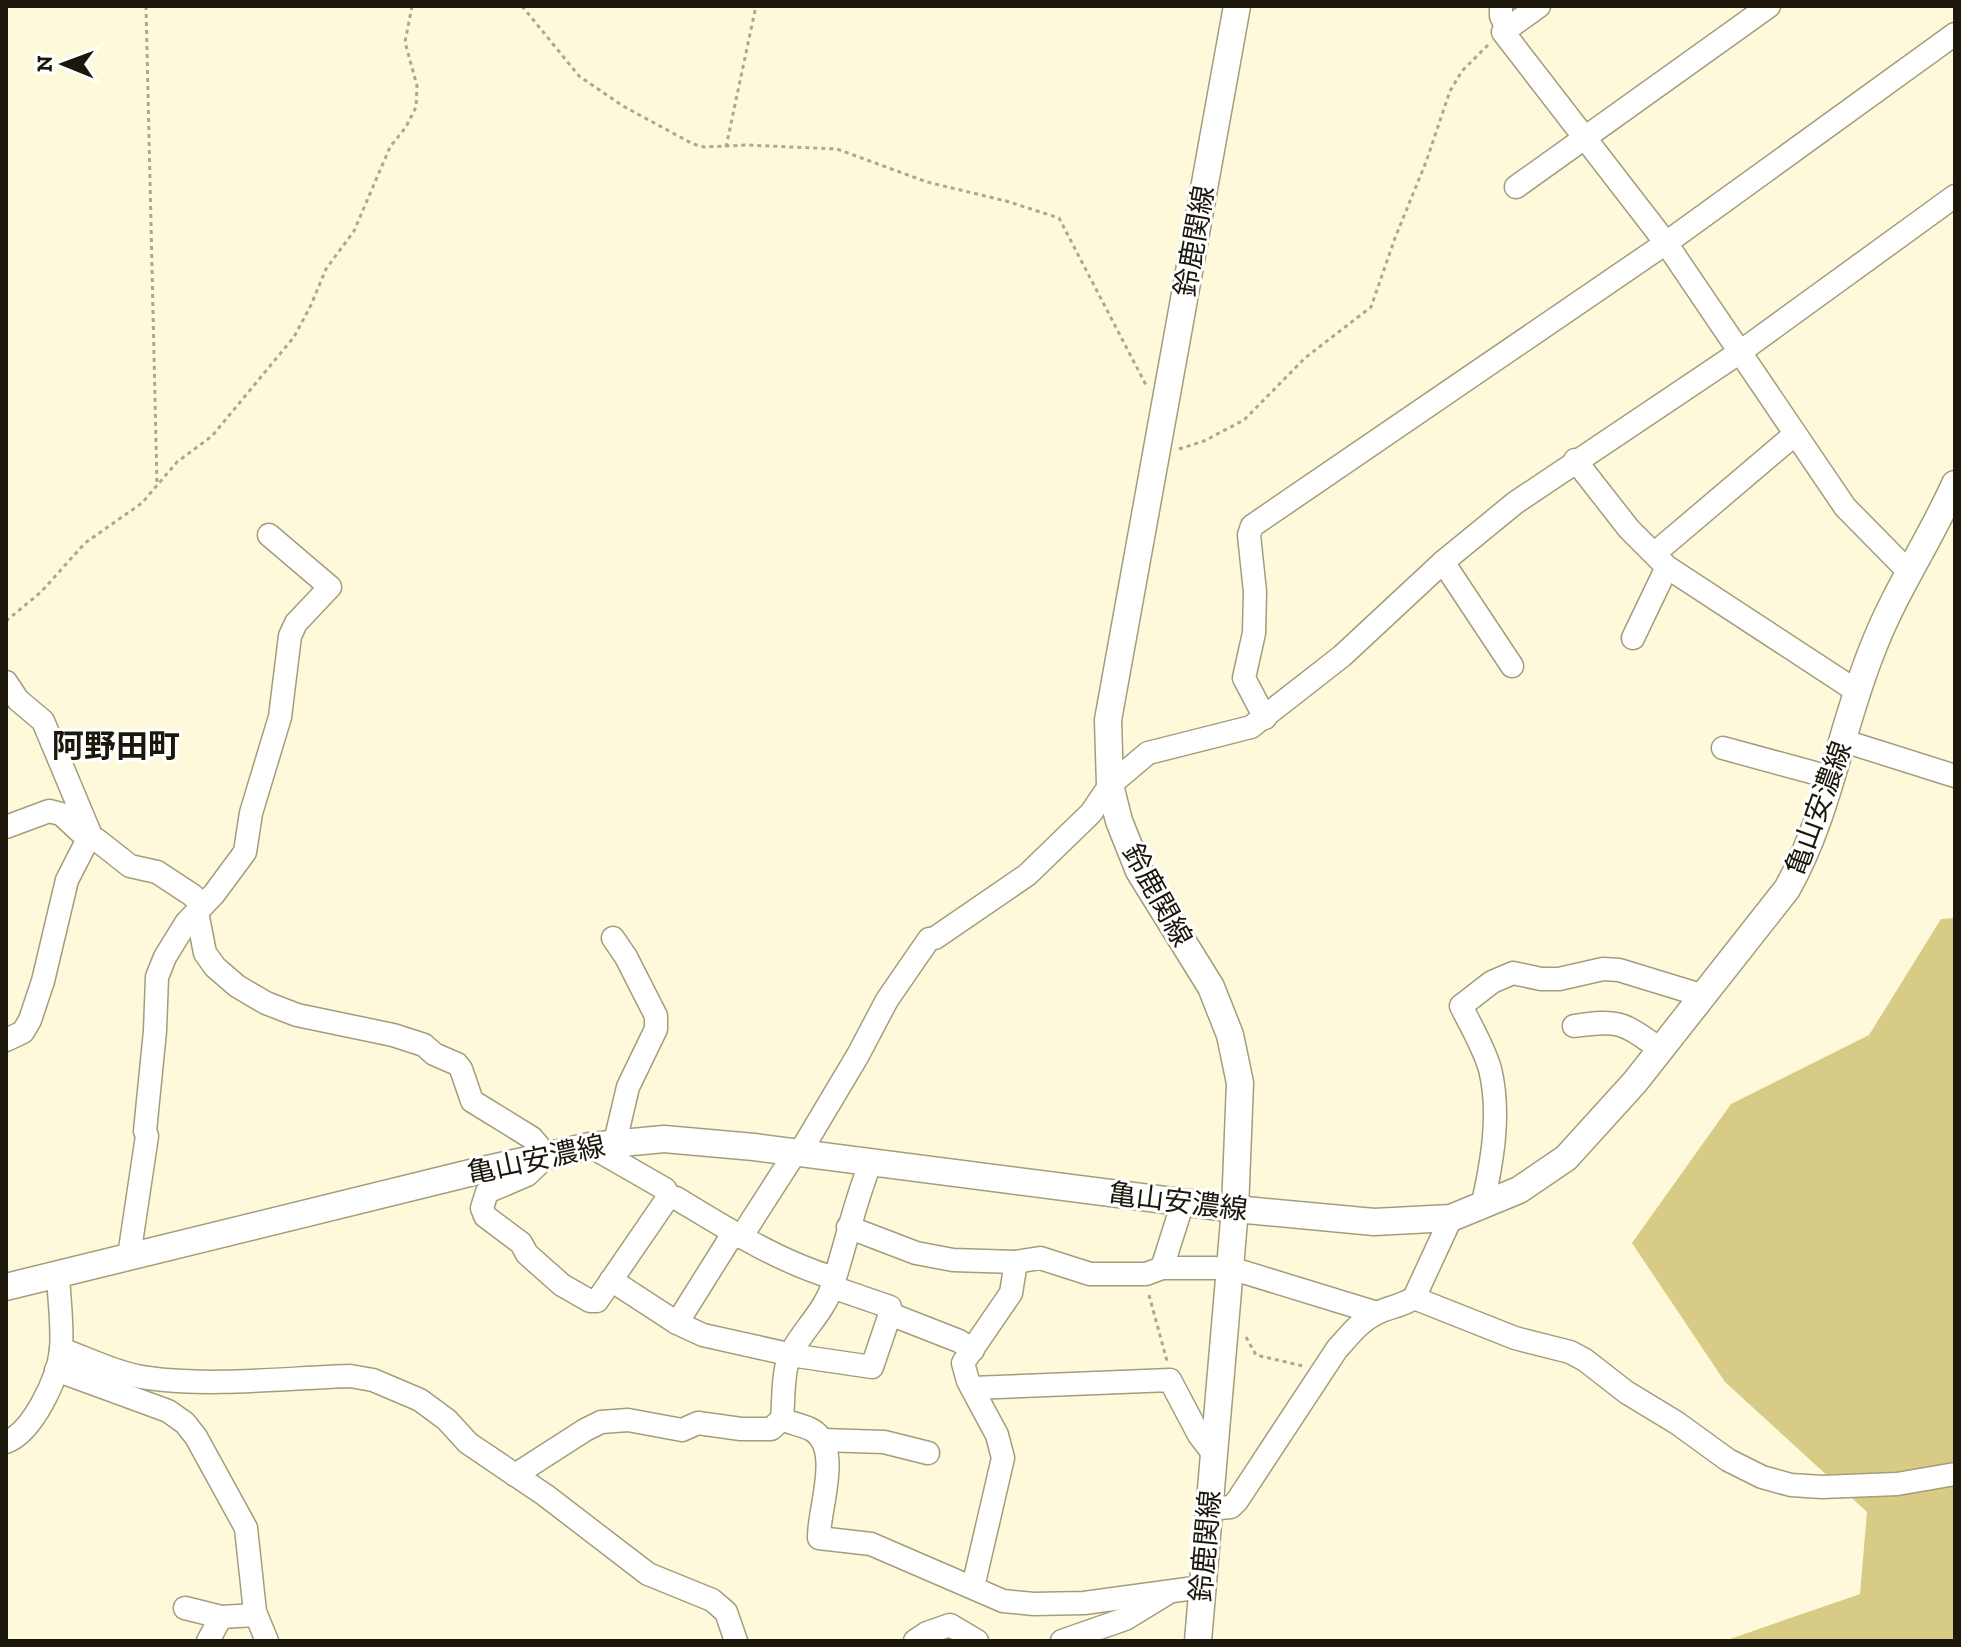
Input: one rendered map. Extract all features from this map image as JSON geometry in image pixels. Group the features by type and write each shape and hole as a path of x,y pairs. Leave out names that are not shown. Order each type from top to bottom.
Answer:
{"main road":[{"name":"鈴鹿関線","path":"1198,1641 1235,1209 1240,1083 1230,1035 1211,987 1139,871 1119,821 1110,785 1108,720 1237,6"},
{"name":"亀山安濃線","path":"6,1287 547,1156 602,1144 664,1139 693,1140 1235,1209 1374,1222 1451,1218 1482,1207 1519,1190 1566,1158 1635,1082 1787,889 1814,837 1873,647 1955,484"}],"street":[{"path":"1501,6 1505,31 1666,243 1845,507 1910,573"},
{"path":"1505,31 1539,6"},
{"path":"1516,187 1769,6"},
{"path":"1265,718 1244,678 1254,633 1255,592 1249,535 1252,526 1666,243 1955,34"},
{"path":"677,1323 729,1240 743,1234 797,1153 858,1055 887,1000 929,939 935,938 1027,875 1091,813 1110,785 1148,753 1251,727 1265,718 1342,656 1443,562 1515,503 1740,352 1955,196"},
{"path":"1633,638 1661,560 1794,435"},
{"path":"1575,460 1629,529 1661,560 1858,692"},
{"path":"129,1256 147,1136 157,977 175,940 245,852 251,813 280,717 290,636 296,623 330,587 269,535"},
{"path":"1443,562 1512,666"},
{"path":"6,682 18,700 43,721 50,733 90,839 67,880 43,981 30,1020 23,1032 6,1040"},
{"path":"1844,741 1955,776"},
{"path":"1723,748 1833,778"},
{"path":"6,827 39,814 55,812 130,866 157,872 192,895 200,909 205,953 215,967 237,986 266,1003 297,1015 393,1035 452,1060 461,1069 472,1101 532,1138 547,1156 527,1175 487,1192 482,1208 485,1216 521,1243 527,1254 562,1285 590,1301 597,1301 669,1196"},
{"path":"611,1280 677,1323 703,1335 790,1354 872,1367 890,1314 890,1307 739,1236 669,1196 665,1189 602,1144 656,1029 656,1016 613,938"},
{"path":"1482,1207 1492,1156 1493,1087 1489,1066 1461,1006 1492,982 1513,973 1559,979 1603,969 1619,970 1704,996"},
{"path":"1574,1026 1600,1022 1626,1025 1660,1049"},
{"path":"515,1475 601,1422 628,1420 682,1430 698,1423 741,1429 771,1429 782,1419 790,1354 825,1303 856,1199 871,1162"},
{"path":"1154,1271 1183,1202"},
{"path":"1208,1509 1231,1507 1237,1501 1337,1349 1357,1326 1377,1313 1414,1298 1451,1218"},
{"path":"848,1227 916,1253 953,1260 1016,1262 1040,1258 1090,1274 1215,1268"},
{"path":"973,1587 1003,1458 997,1435 972,1388 963,1363 1011,1293 1016,1262"},
{"path":"1240,1271 1377,1313"},
{"path":"6,1442 24,1431 38,1409 58,1360 58,1275"},
{"path":"1414,1298 1515,1338 1558,1348 1585,1360 1626,1392 1677,1423 1728,1460 1762,1477 1791,1485 1822,1487 1897,1484 1955,1474"},
{"path":"890,1314 959,1341 973,1350"},
{"path":"58,1360 150,1378 203,1381 350,1376 373,1380 420,1400 437,1412 459,1436 648,1574 702,1595 722,1607 736,1641"},
{"path":"58,1360 159,1407 191,1430 246,1528 256,1615 267,1641"},
{"path":"972,1388 1170,1380 1199,1435 1213,1453"},
{"path":"782,1419 792,1425 811,1429 822,1440 828,1470 819,1538 871,1544 1003,1601 1084,1603 1202,1587"},
{"path":"822,1440 884,1442 928,1453"},
{"path":"1062,1641 1125,1619 1171,1591"},
{"path":"185,1608 221,1617 256,1615"},
{"path":"208,1641 221,1617"},
{"path":"915,1641 950,1625 977,1641"}],"path":[{"path":"146,6 157,485"},
{"path":"6,621 41,592 85,543 142,503 186,452 212,436 286,350 311,305 326,269 354,231 390,147 406,127 416,107 417,86 405,42 412,6"},
{"path":"522,6 579,76 623,106 693,144 837,149 927,182 1006,201 1059,218 1142,380 1150,391 1165,401"},
{"path":"726,147 756,6"},
{"path":"1155,452 1204,441 1244,420 1305,358 1371,307 1450,91 1462,71 1505,31"},
{"path":"1154,1271 1150,1306 1170,1380"},
{"path":"1245,1334 1256,1355 1322,1371"}],"shaded area":[{"path":"1955,918 1955,1641 1724,1641 1860,1594 1867,1512 1725,1382 1632,1243 1731,1104 1869,1035 1941,919"}],"district":[{"name":"阿野田町","path":"116,746"}]}
